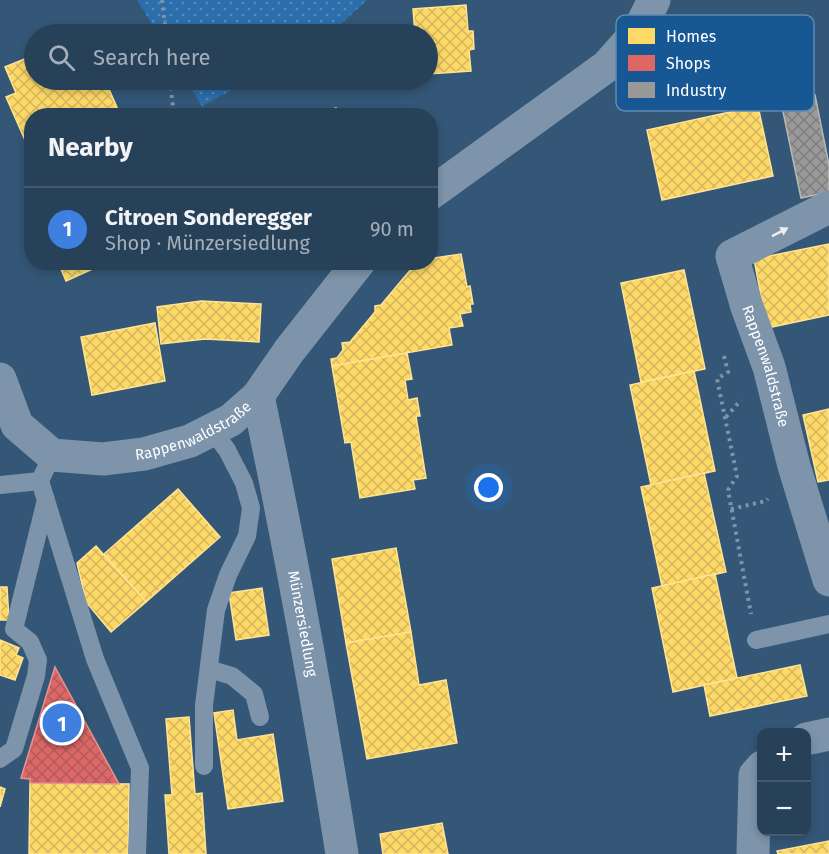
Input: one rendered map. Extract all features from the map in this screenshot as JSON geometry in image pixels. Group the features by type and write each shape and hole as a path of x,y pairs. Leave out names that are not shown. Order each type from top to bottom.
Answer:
{"street":[{"path":"646,15 654,0"},
{"path":"438,188 607,66 616,56"},
{"name":"Rappenwaldstraße","path":"829,207 732,256 747,307 769,367 794,466 829,580"},
{"name":"Rappenwaldstraße","path":"46,468 144,454 190,441 231,420 258,396 289,351 353,270"},
{"path":"0,379 17,425 46,468"},
{"name":"Münzersiedlung","path":"258,396 284,521 342,854"},
{"path":"811,738 829,734"},
{"path":"753,854 755,775 757,773"}],"lane":[{"path":"204,766 204,705 216,610 228,575 247,536 251,508 244,483 227,450 212,430"},
{"path":"0,485 46,468 46,500 14,629 30,642 38,660 36,676 14,749 0,759"},
{"path":"46,500 95,659 140,768 137,854"},
{"path":"756,640 829,624"},
{"path":"209,669 232,676 254,694 260,717"}],"path":[{"path":"162,0 165,24"},
{"path":"171,90 173,108"},
{"path":"723,350 728,372 717,379 738,476 728,490 756,640"}],"shaded area":[{"path":"137,0 367,0 341,24 152,24"},
{"path":"192,90 232,90 202,106"}],"building: Homes":[{"path":"466,5 468,31 473,31 474,49 469,50 471,71 438,73 438,24 414,24 413,9"},
{"path":"24,59 24,90 109,90 117,108 24,108 24,138 6,97 16,93 5,67"},
{"path":"735,111 759,111 773,176 662,200 647,130"},
{"path":"829,244 829,315 767,328 754,259"},
{"path":"461,254 467,287 470,286 473,304 470,304 471,312 460,314 463,326 449,328 452,345 332,366 331,359 337,358 343,350 342,343 350,342 375,312 375,306 381,305 410,270 438,270 438,257"},
{"path":"61,270 90,270 66,281"},
{"path":"684,270 705,369 641,382 621,283"},
{"path":"201,301 261,304 259,342 205,339 161,344 157,307"},
{"path":"155,323 165,381 92,395 81,337"},
{"path":"407,353 412,379 405,380 408,400 417,398 420,416 416,416 426,478 413,480 415,489 360,498 351,442 345,443 332,366"},
{"path":"694,371 715,471 651,485 630,385"},
{"path":"829,409 829,480 818,482 803,415"},
{"path":"704,473 726,572 662,586 641,487"},
{"path":"178,489 220,537 146,602 104,554"},
{"path":"96,546 146,602 111,632 86,602 77,563"},
{"path":"396,548 411,632 346,643 332,559"},
{"path":"715,574 737,678 673,692 652,588"},
{"path":"0,587 7,587 9,620 0,620"},
{"path":"262,588 269,635 236,640 229,593"},
{"path":"411,632 419,685 446,680 457,743 367,759 346,643"},
{"path":"0,640 19,648 16,655 23,658 15,680 0,675"},
{"path":"800,665 807,696 710,716 704,685"},
{"path":"233,710 237,740 273,734 283,801 228,809 214,713"},
{"path":"189,717 195,794 202,793 206,854 169,854 165,795 172,795 166,719"},
{"path":"30,783 129,784 128,854 29,854"},
{"path":"0,787 5,789 0,807"},
{"path":"442,823 448,854 383,854 380,834"},
{"path":"829,841 829,854 778,854 777,851"}],"building: Shops":[{"path":"55,667 119,784 30,783 30,779 21,778"}],"building: Industry":[{"path":"814,95 829,165 829,192 801,198 783,111 814,111"}],"place":[{"name":"Citroen Sonderegger","path":"62,723"}]}
